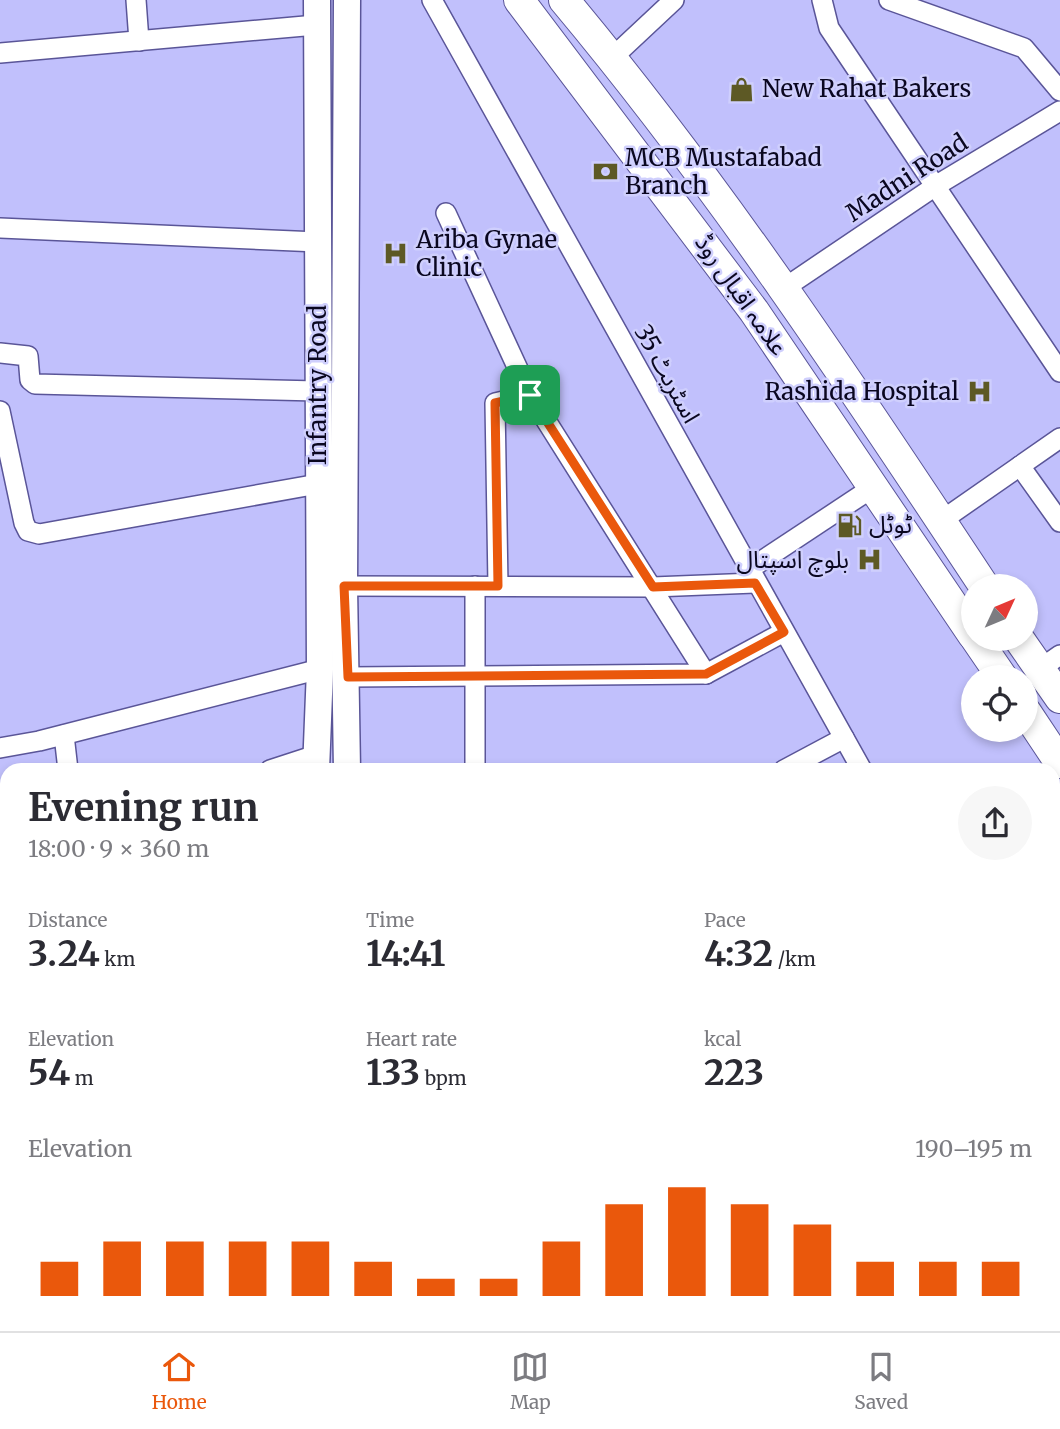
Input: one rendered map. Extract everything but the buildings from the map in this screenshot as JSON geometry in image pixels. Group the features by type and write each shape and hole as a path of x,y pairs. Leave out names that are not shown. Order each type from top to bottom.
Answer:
{"main road":[{"name":"Infantry Road","path":"347,0 348,298 344,586 348,763"},
{"name":"علامہ اقبال روڈ","path":"519,0 629,142 754,311 961,616"},
{"name":"علامہ اقبال روڈ","path":"564,0 660,121 783,289 976,574"},
{"name":"Infantry Road","path":"316,13 320,669 316,762"},
{"path":"629,142 660,121"},
{"path":"318,296 348,298"},
{"path":"1035,651 1050,662 1060,698"},
{"path":"1038,730 1060,763"}],"street":[{"path":"136,0 139,41"},
{"name":"اسٹریٹ 35","path":"432,0 858,763"},
{"path":"612,58 674,0"},
{"path":"822,0 829,28 937,185 1060,372"},
{"path":"889,0 1024,48 1060,91"},
{"path":"0,53 139,41 316,13"},
{"name":"Madni Road","path":"783,289 937,185 1060,111"},
{"path":"446,213 530,395 706,674"},
{"path":"0,228 318,242"},
{"path":"0,353 28,356 30,380 35,384 317,391"},
{"path":"498,586 495,403 530,395"},
{"path":"0,411 24,523 28,531 39,534 318,484"},
{"path":"941,521 1060,438"},
{"path":"1020,466 1060,522"},
{"path":"344,586 653,587 752,576 872,488"},
{"path":"475,586 475,763"},
{"path":"348,677 706,674 784,632"},
{"path":"0,748 64,735 320,669"},
{"path":"64,735 67,763"},
{"path":"796,763 844,738"}],"place":[{"name":"New Rahat Bakers","path":"742,89"},
{"name":"MCB Mustafabad Branch","path":"605,172"},
{"name":"Ariba Gynae Clinic","path":"396,254"},
{"name":"Rashida Hospital","path":"979,392"},
{"name":"ٹوٹل","path":"849,525"},
{"name":"بلوچ اسپتال","path":"869,560"}],"route":[{"path":"530,395 653,587 755,583 784,632 706,674 348,677 344,586 498,586 495,403 530,395"}]}
